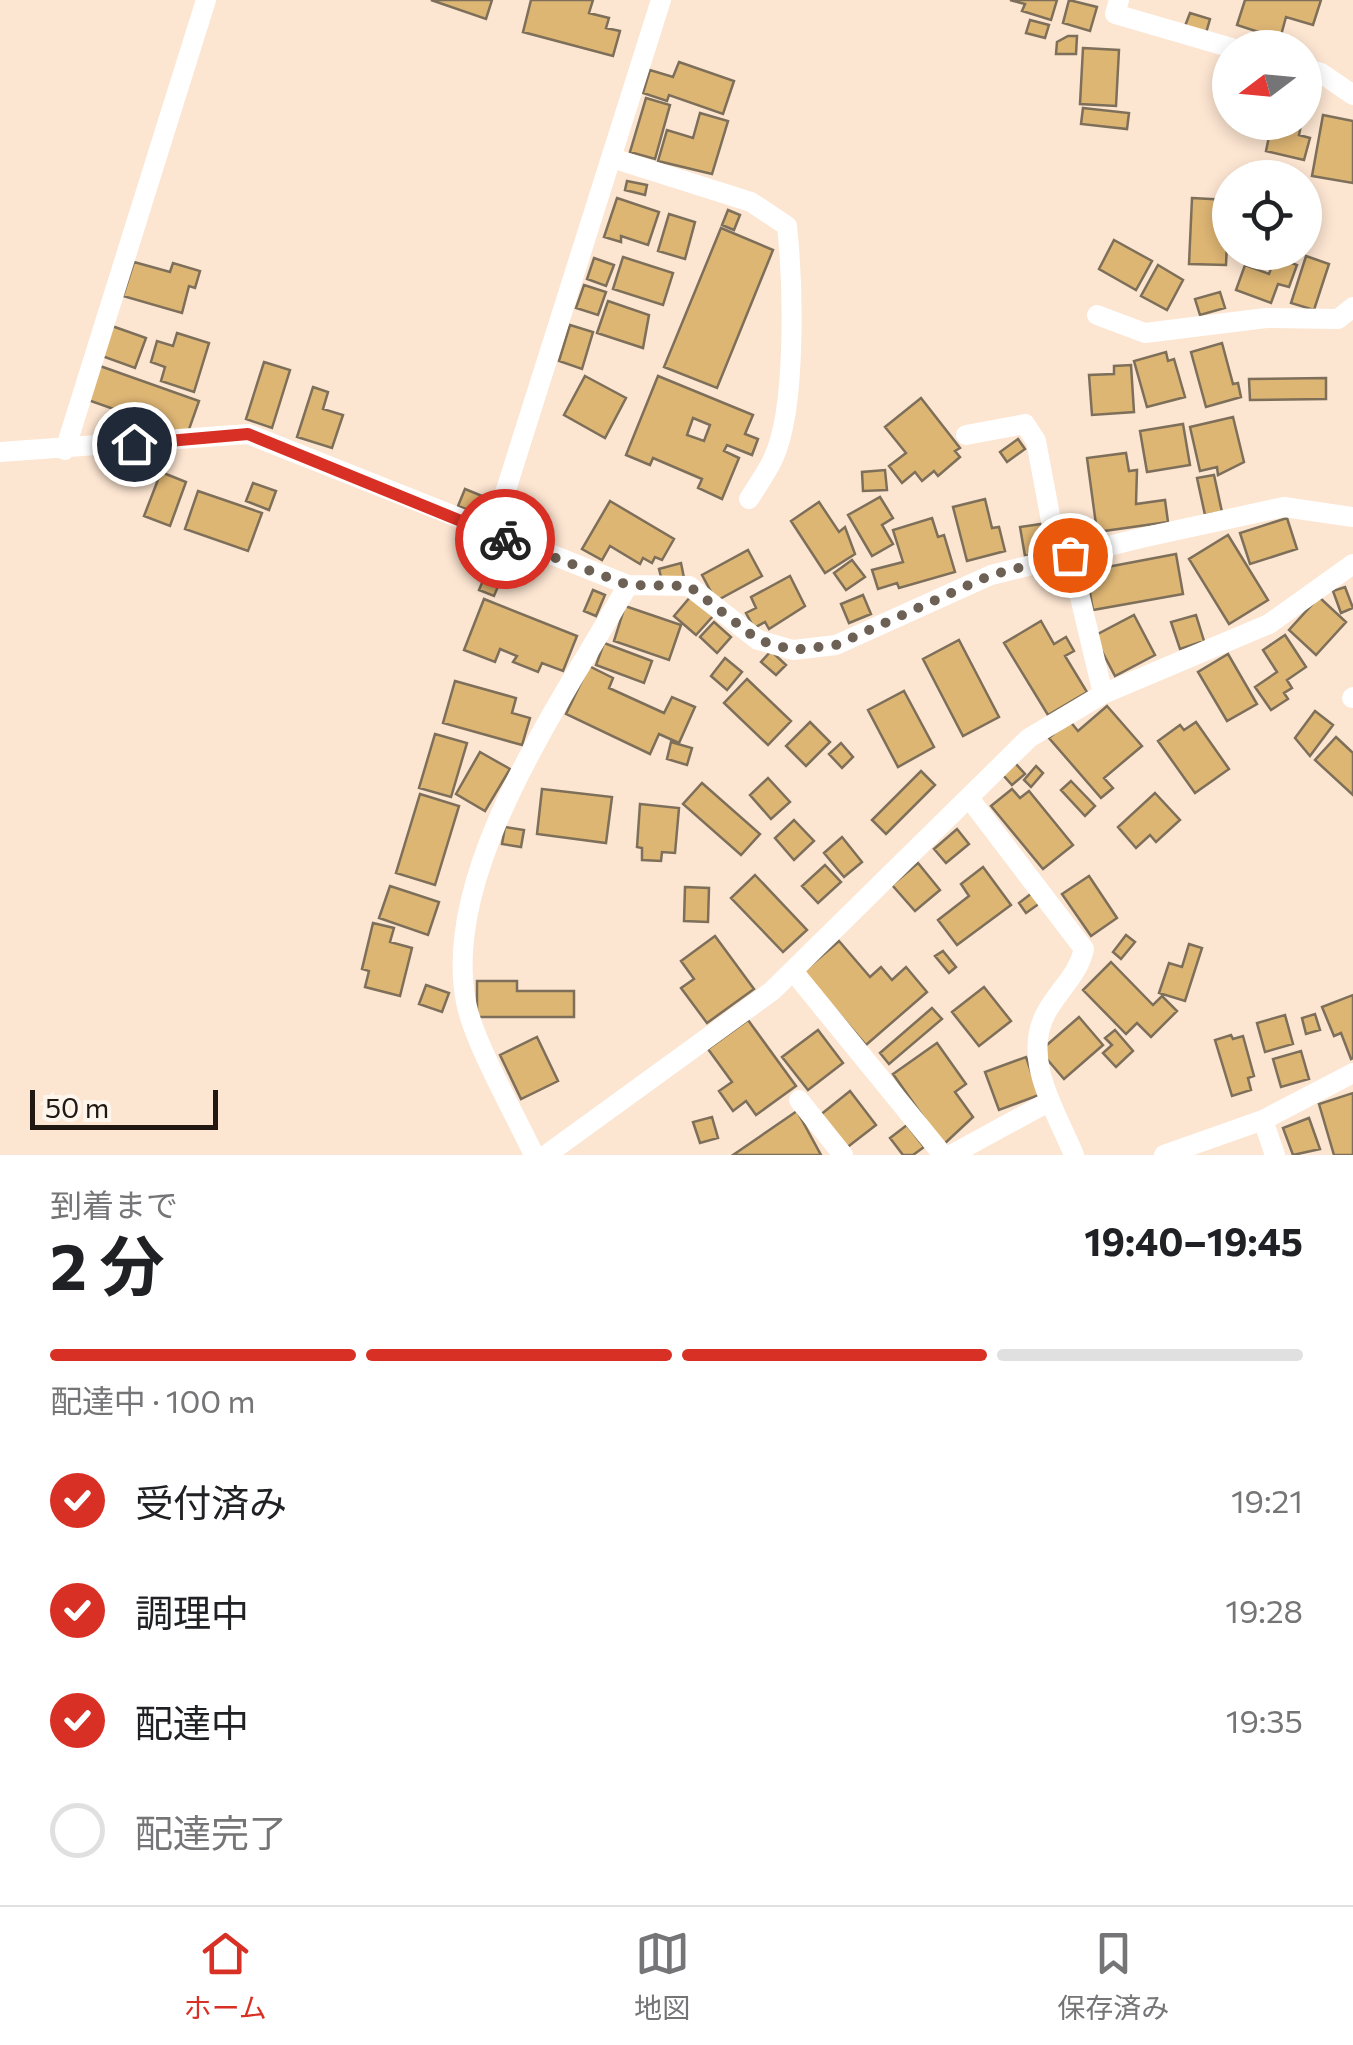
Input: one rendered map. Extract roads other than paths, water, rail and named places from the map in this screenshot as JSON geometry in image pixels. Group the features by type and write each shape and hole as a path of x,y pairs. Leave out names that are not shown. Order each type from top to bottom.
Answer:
{"street":[{"path":"65,450 206,0"},
{"path":"492,534 661,0"},
{"path":"1119,0 1115,14 1212,42"},
{"path":"1322,74 1353,95"},
{"path":"612,158 752,202 787,226 791,262 786,413 774,457 749,499"},
{"path":"1097,315 1145,334 1266,318 1338,319 1353,307"},
{"path":"966,435 1025,424 1036,441 1103,694"},
{"path":"0,452 248,434 628,585 689,586 758,640 793,650 836,645 991,575 1064,557 1284,507 1353,517"},
{"path":"546,1155 772,991 1030,738 1103,694 1269,624 1353,564"},
{"path":"534,1155 466,1006 464,918 506,800 628,585"},
{"path":"969,798 1084,949 1080,966 1044,1017 1036,1056 1050,1101 1074,1155"},
{"path":"793,971 947,1155 1050,1101"},
{"path":"1164,1155 1263,1120 1353,1073"},
{"path":"798,1100 843,1155"},
{"path":"1263,1120 1275,1155"}]}
